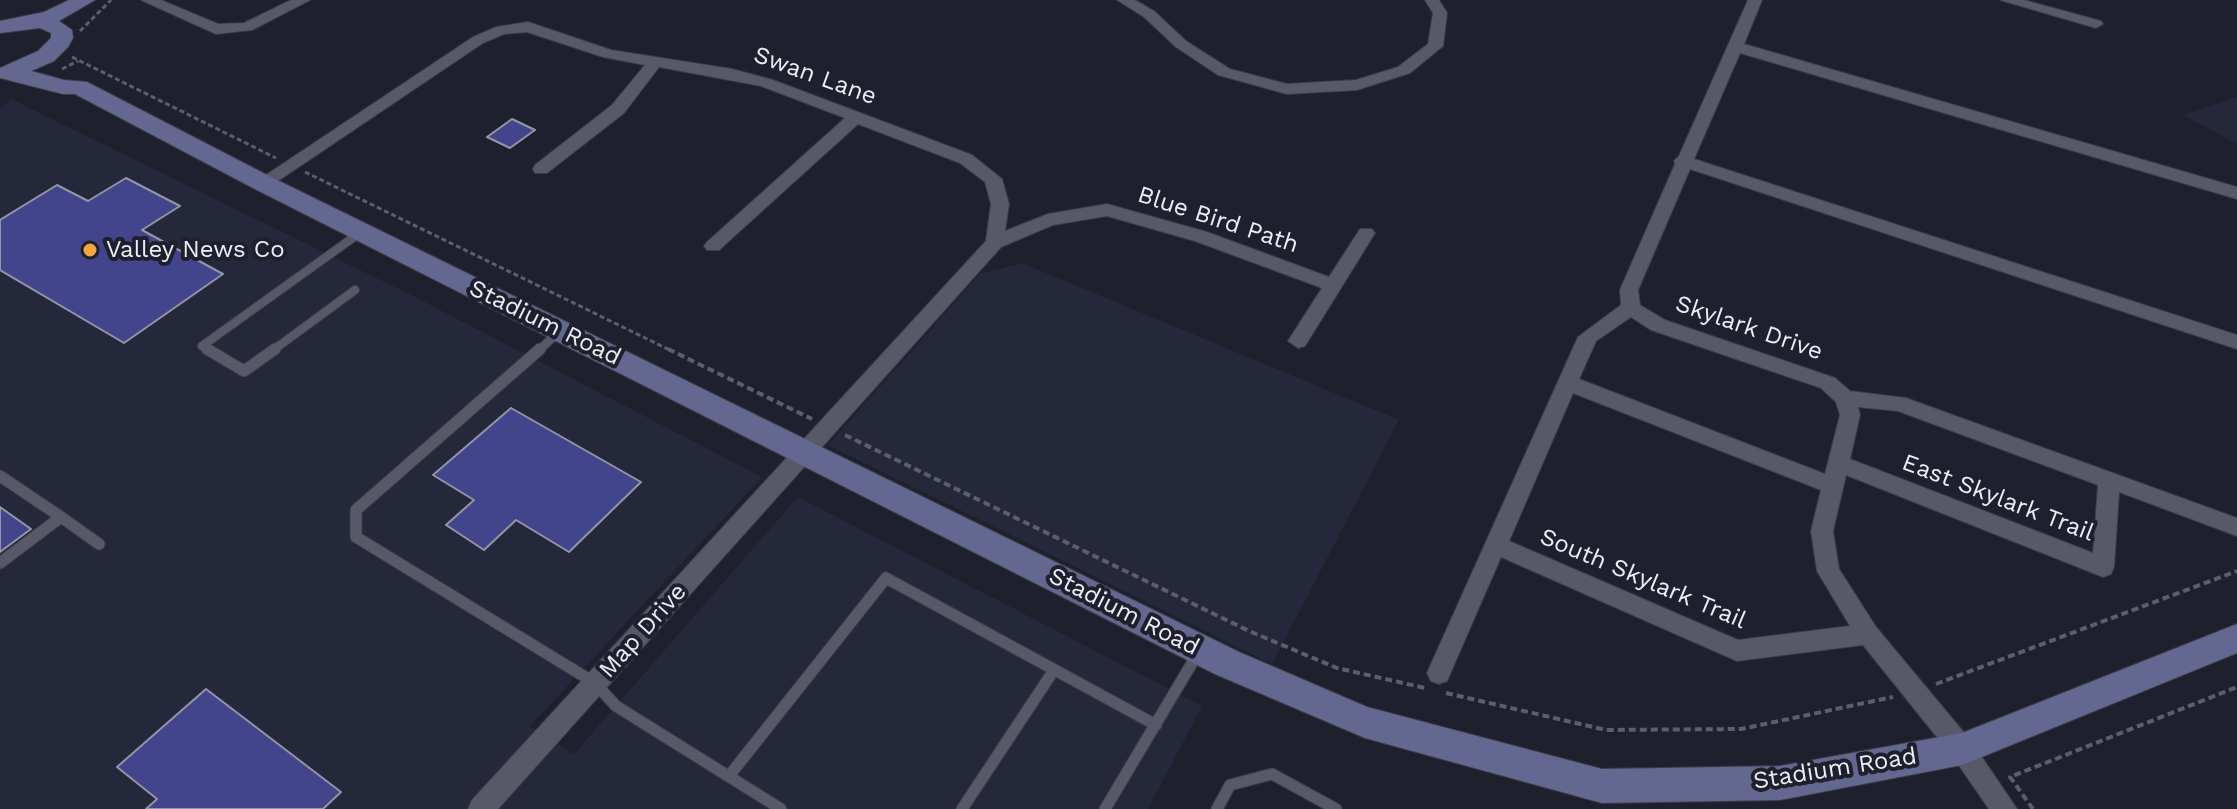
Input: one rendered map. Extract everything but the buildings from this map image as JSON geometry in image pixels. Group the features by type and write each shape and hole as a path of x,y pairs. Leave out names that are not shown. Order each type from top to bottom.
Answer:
{"street":[{"path":"10,23 50,17 85,0"},
{"path":"6,73 62,46 70,25 102,0"},
{"path":"148,0 216,29 247,27 303,0"},
{"path":"1124,0 1149,14 1181,44 1224,72 1287,89 1357,85 1404,70 1435,46 1440,13 1432,0"},
{"path":"1436,685 1588,337 1631,308 1629,290 1682,161 1755,0"},
{"path":"2007,0 2096,24"},
{"name":"Stadium Road","path":"10,23 54,24 61,30 62,46 52,65 76,79 79,87"},
{"name":"Swan Lane","path":"263,183 478,40 501,30 528,27 594,50 751,78 966,159 993,179 1000,204 995,243"},
{"path":"1734,46 2237,193"},
{"path":"541,169 618,109 655,62"},
{"name":"Stadium Road","path":"6,73 63,87 79,87 263,183 1200,650 1365,722 1602,786 1780,783 1962,749 2237,638"},
{"path":"713,246 856,117"},
{"path":"1682,161 2237,342"},
{"name":"Blue Bird Path","path":"995,243 1048,220 1107,210 1201,236 1333,285"},
{"path":"1298,341 1366,233"},
{"path":"806,453 995,243"},
{"name":"Skylark Drive","path":"1631,308 1658,325 1828,383 1845,398"},
{"path":"1568,383 1832,485"},
{"path":"2004,809 1962,749 1913,693 1868,634 1828,571 1822,531 1850,415 1845,398 1899,403 2237,527"},
{"name":"Map Drive","path":"481,809 806,453"},
{"name":"East Skylark Trail","path":"1838,463 2103,567 2109,481"},
{"name":"South Skylark Trail","path":"1496,545 1737,651 1868,634"}],"lane":[{"path":"355,290 244,371 202,346 361,232"},
{"path":"560,331 356,510 356,537 595,683 616,706 781,809"},
{"path":"0,476 99,544"},
{"path":"0,563 61,517"},
{"path":"729,776 886,578 1156,725"},
{"path":"1105,809 1200,650"},
{"path":"962,809 1054,670"},
{"path":"1217,809 1230,785 1272,774 1336,809"}],"path":[{"path":"111,0 62,46 291,165 1249,631 1337,668 1436,685 1606,730 1741,729 1913,693 2237,571"},
{"path":"2033,809 2010,777 2237,687"}],"shaded area":[{"path":"2237,97 2237,144 2183,115"},
{"path":"11,99 413,296 762,477 530,726 574,754 798,497 1202,706 1148,809 0,809 0,109"},
{"path":"1022,263 1399,420 1272,664 828,445 980,274"}],"place":[{"name":"Valley News Co","path":"90,250"}]}
